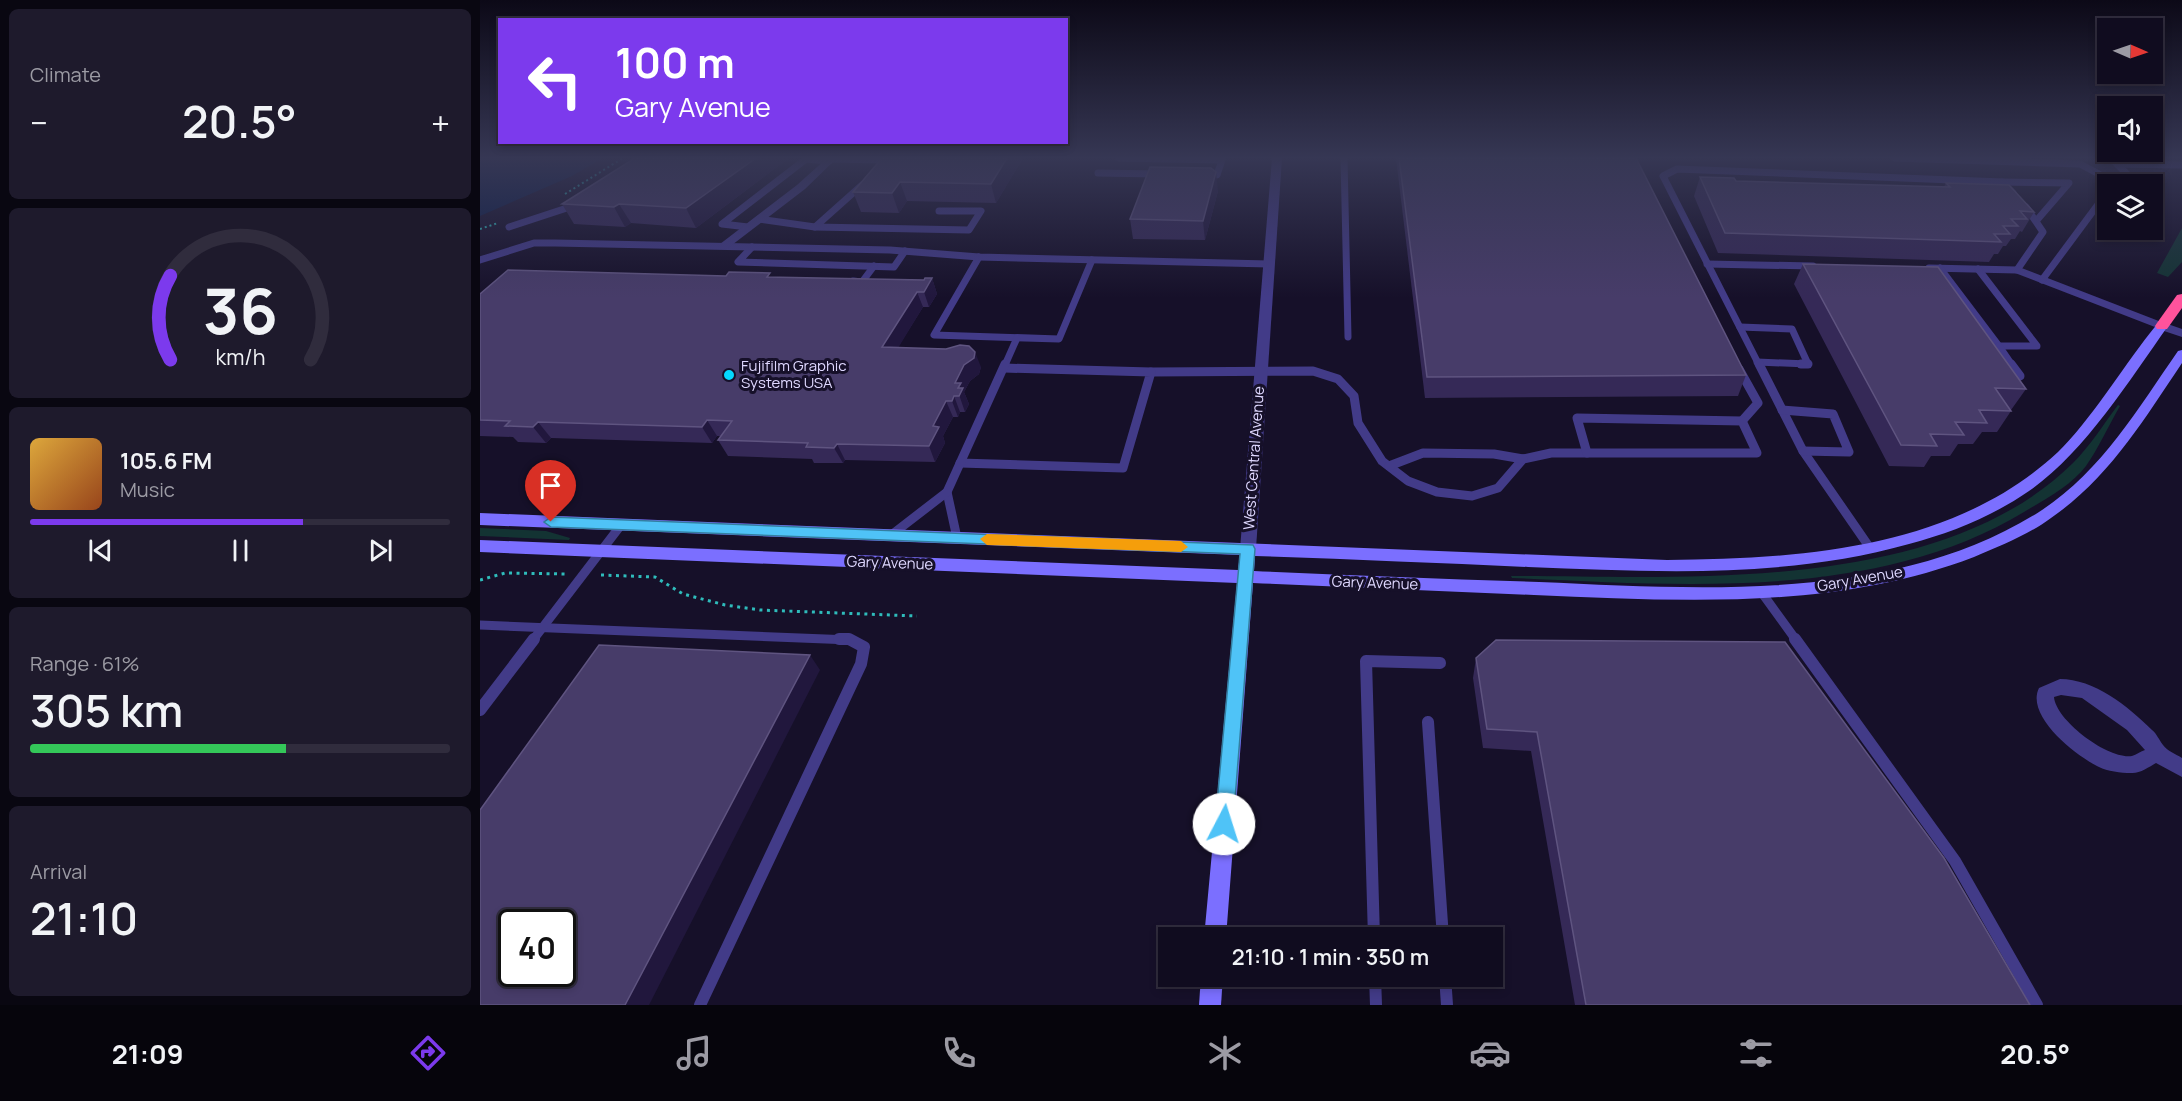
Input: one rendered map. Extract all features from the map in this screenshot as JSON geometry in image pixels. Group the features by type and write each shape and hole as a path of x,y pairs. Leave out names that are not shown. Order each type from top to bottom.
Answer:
{"highway":[{"path":"2162,326 2182,298"}],"main road":[{"name":"Gary Avenue","path":"480,519 1714,567 1806,560 1870,548 1926,533 1970,517 2021,489 2049,468 2076,440 2162,326"},
{"name":"Gary Avenue","path":"480,546 1670,594 1762,593 1838,585 1911,570 1990,543 2034,521 2070,498 2098,471 2182,354"},
{"name":"West Central Avenue","path":"1216,927 1248,549"},
{"path":"1210,1005 1211,987"}],"street":[{"path":"724,246 776,205"},
{"name":"West Central Avenue","path":"1248,549 1273,205"},
{"path":"2162,326 2182,333"},
{"path":"2157,753 2133,765 2104,760 2058,726 2046,708 2045,693 2060,687 2073,687 2088,692 2134,724 2149,739 2157,753 2182,768"}],"lane":[{"path":"509,227 576,205"},
{"path":"747,205 722,224 748,227"},
{"path":"815,226 840,205"},
{"path":"1345,205 1348,337"},
{"path":"1677,205 1803,451 1870,548"},
{"path":"2017,270 2043,232 2037,220 2024,205"},
{"path":"2037,220 2050,205"},
{"path":"2042,280 2097,206"},
{"path":"759,219 815,226 969,230 981,211 939,211"},
{"path":"480,260 534,243 905,251 979,257 1269,264"},
{"path":"752,247 738,262 894,267 905,251"},
{"path":"979,257 934,335 1059,339 1092,260"},
{"path":"761,271 767,263"},
{"path":"1707,264 1824,266"},
{"path":"841,281 862,282 874,266"},
{"path":"1917,268 2017,270 2162,326"},
{"path":"1940,268 2020,376"},
{"path":"1978,269 2037,346 1999,346"},
{"path":"1740,327 1792,329 1808,364 1757,362"},
{"path":"890,536 947,492 1017,338"},
{"path":"1587,453 1577,418 1742,421 1758,403 1734,360"},
{"path":"1004,368 1150,372 1313,371 1338,379 1354,396 1358,423 1382,461 1408,481 1437,492 1472,496 1498,488 1523,459"},
{"path":"960,463 1123,468 1150,372"},
{"path":"1782,410 1833,414 1849,452 1803,451"},
{"path":"1389,466 1423,453 1494,454 1523,459 1551,453 1757,453 1742,421"},
{"path":"947,492 957,538"},
{"path":"480,710 621,525"},
{"path":"1762,593 1894,772 1956,861 2037,1005"},
{"path":"480,625 849,639 864,647 861,664 700,1005"},
{"path":"1374,927 1366,661 1440,663"},
{"path":"1428,722 1442,927"},
{"path":"1375,987 1376,1005"},
{"path":"1446,987 1447,1005"}],"path":[{"path":"480,580 506,573 546,573"},
{"path":"621,575 655,577 683,594 725,605 917,616"}],"green space":[{"path":"2182,228 2182,262 2168,277 2157,273"},
{"path":"2118,405 2120,406 2086,466 2066,486 2024,512 1966,541 1904,561 1840,574 1774,581 1708,584 1576,581 1512,578 1511,576 1730,575 1807,569 1882,557 1953,536 2018,506 2073,463"},
{"path":"480,528 546,531 570,538 569,540 480,536"}],"water":[{"path":"480,205 506,205 480,216"}],"building":[{"path":"578,205 618,205 614,207"},
{"path":"634,205 690,205 686,208"},
{"path":"1135,205 1207,205 1203,221 1130,219"},
{"path":"1405,205 1660,205 1746,375 1427,377"},
{"path":"1712,205 2027,205 2034,212 2020,211 2027,219 2011,219 2018,226 2003,226 2010,234 1994,234 2001,242 1725,233"},
{"path":"1803,264 1938,267 2026,389 1995,388 2011,411 1979,410 1987,423 1955,422 1964,435 1930,434 1937,446 1901,445"},
{"name":"Fujifilm Graphic Systems USA","path":"508,270 726,276 729,272 770,273 767,277 924,280 932,278 924,292 917,292 882,347 946,349 960,345 969,346 975,352 974,358 964,365 955,383 961,383 958,388 963,388 959,396 954,396 952,401 946,401 933,426 939,427 929,446 837,444 834,448 806,447 808,443 718,440 732,421 707,420 702,427 538,422 533,427 505,426 510,421 480,420 480,294"},
{"path":"1496,640 1785,642 1944,858 2030,1005 1586,1005 1537,732 1487,729 1476,658"},
{"path":"599,645 810,655 625,1005 480,1005 480,810"}],"slow traffic":[{"path":"987,539 1181,547"}],"place":[{"name":"Fujifilm Graphic Systems USA","path":"729,375"}],"route":[{"path":"551,522 1248,549 1224,824"}]}
